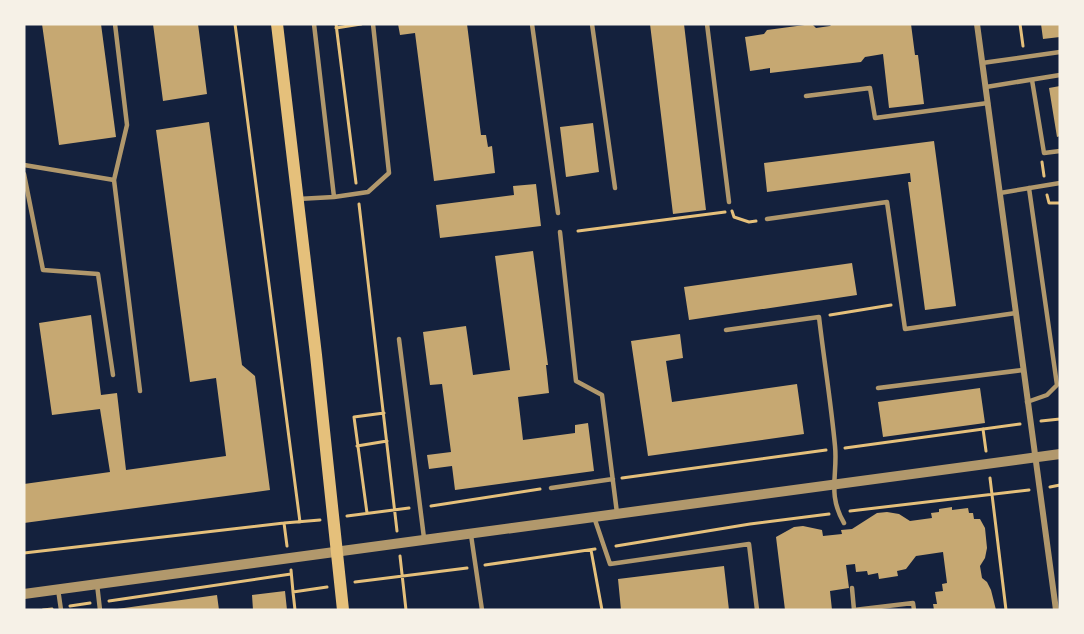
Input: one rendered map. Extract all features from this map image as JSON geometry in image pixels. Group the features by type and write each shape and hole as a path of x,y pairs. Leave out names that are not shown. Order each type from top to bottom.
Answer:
{"main road":[{"path":"277,24 343,610"}],"street":[{"path":"977,24 1056,610"},
{"path":"24,594 1060,454"}],"lane":[{"path":"115,24 127,125 114,180 140,391"},
{"path":"314,24 334,197"},
{"path":"298,198 334,197 368,192 389,173 373,24"},
{"path":"532,24 558,213"},
{"path":"592,24 615,188"},
{"path":"707,24 729,202"},
{"path":"982,63 1060,52"},
{"path":"986,87 1060,75"},
{"path":"1032,80 1044,153 1060,151"},
{"path":"806,96 870,88 875,118 988,103"},
{"path":"24,165 114,180"},
{"path":"24,174 43,270 98,274 113,375"},
{"path":"1000,193 1060,183"},
{"path":"1027,402 1047,395 1057,386 1029,188"},
{"path":"767,219 887,202 905,329 1016,313"},
{"path":"560,232 576,381 602,395 617,513"},
{"path":"726,330 819,317 836,449 833,486 837,513 844,523"},
{"path":"399,339 424,540"},
{"path":"878,388 1023,370"},
{"path":"550,488 613,480"},
{"path":"594,517 610,564 749,544 757,610"},
{"path":"471,535 482,610"},
{"path":"97,584 100,610"},
{"path":"852,588 854,610 913,603 914,610"},
{"path":"58,589 61,609"}],"path":[{"path":"235,24 300,523"},
{"path":"361,24 336,26 397,532"},
{"path":"729,202 734,217 749,222 767,219"},
{"path":"578,231 732,211"},
{"path":"819,317 902,303"},
{"path":"367,513 354,417 384,412"},
{"path":"983,429 1006,610"},
{"path":"357,446 387,441"},
{"path":"389,510 420,508 550,488"},
{"path":"24,553 284,523"},
{"path":"591,550 602,610"},
{"path":"399,554 406,610"},
{"path":"43,610 291,574"},
{"path":"293,592 295,610"}],"building":[{"path":"42,24 101,24 116,137 59,145"},
{"path":"153,24 198,24 207,94 163,101"},
{"path":"398,24 467,24 481,135 486,135 488,147 492,146 495,173 434,181 415,33 400,35"},
{"path":"650,24 684,24 706,210 673,214"},
{"path":"812,24 816,28 832,24 911,24 915,55 918,55 924,104 889,108 883,54 865,57 861,62 770,73 770,68 750,71 745,37 764,34 767,30"},
{"path":"1041,24 1060,24 1060,37 1043,39"},
{"path":"1060,86 1060,136 1057,137 1049,88"},
{"path":"209,122 242,365 255,376 270,490 24,523 24,484 110,472 100,409 52,415 39,323 91,315 101,395 117,393 126,470 226,456 216,378 190,382 156,130"},
{"path":"593,123 599,172 566,177 560,127"},
{"path":"934,141 956,306 925,310 908,182 911,182 910,173 767,192 764,163"},
{"path":"536,184 541,226 440,238 436,205 514,195 513,186"},
{"path":"533,251 548,365 546,365 549,393 518,397 523,440 575,433 575,425 588,423 594,471 455,490 452,466 429,469 427,455 451,452 442,384 430,385 423,332 466,326 473,375 510,370 495,256"},
{"path":"852,263 857,295 689,320 684,287"},
{"path":"680,334 683,358 666,361 672,402 797,384 804,434 648,456 631,341"},
{"path":"980,388 985,423 883,437 878,402"},
{"path":"952,507 952,510 968,508 969,513 973,513 974,519 980,519 985,528 987,548 980,566 982,578 991,590 996,610 934,610 933,604 937,604 935,592 943,591 942,584 947,583 943,552 916,556 906,569 897,571 898,576 879,579 878,573 868,575 867,571 856,572 855,564 846,565 849,588 830,591 832,610 785,610 776,537 794,527 803,526 822,530 823,536 842,534 841,530 852,529 877,513 899,514 910,521 932,518 931,513"},
{"path":"724,566 729,610 621,610 618,579"},
{"path":"285,591 287,610 253,610 252,595"},
{"path":"217,595 219,610 117,610 117,609"}]}
